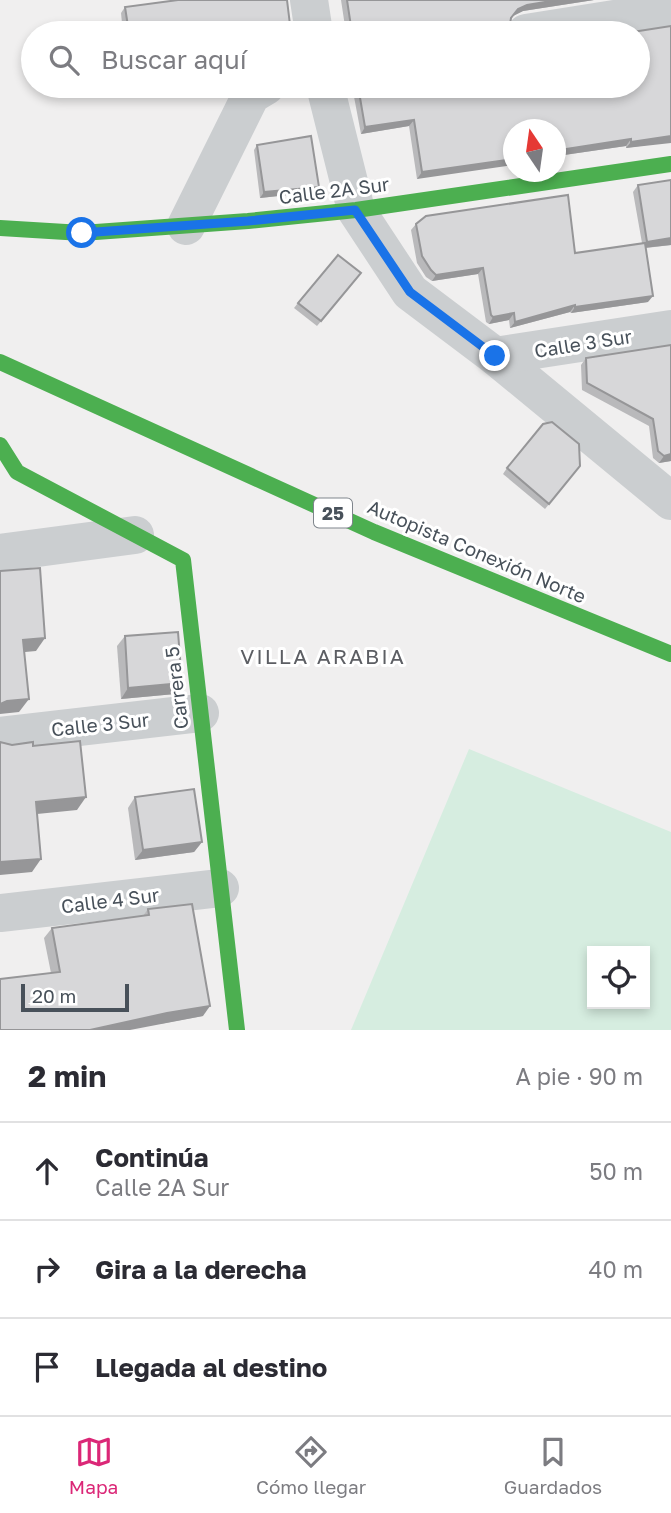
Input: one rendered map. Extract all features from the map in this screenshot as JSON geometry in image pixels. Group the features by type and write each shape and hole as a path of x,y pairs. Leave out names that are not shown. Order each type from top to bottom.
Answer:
{"main road":[{"name":"Calle 2A Sur","path":"0,228 82,233 248,221 355,210 671,164"},
{"name":"Autopista Conexión Norte","path":"0,362 374,532 671,654"},
{"name":"Carrera 5","path":"0,445 17,472 183,560 237,1030"}],"street":[{"path":"309,0 312,21"},
{"path":"602,21 671,10"},
{"path":"186,226 254,98"},
{"path":"328,98 355,210 410,292 495,356 668,497"},
{"name":"Calle 3 Sur","path":"495,356 671,329"},
{"path":"0,553 135,535"},
{"name":"Calle 3 Sur","path":"0,736 200,713"},
{"name":"Calle 4 Sur","path":"0,913 220,888"}],"green space":[{"path":"469,749 671,832 671,1030 351,1030"}],"building":[{"path":"178,0 287,0 290,21 127,21 125,7"},
{"path":"347,0 557,0 518,9 510,21 350,21"},
{"path":"671,26 671,136 566,149 566,119 503,119 503,161 422,172 414,120 365,127 360,98 650,98 650,29"},
{"path":"311,136 319,187 264,192 257,145"},
{"path":"671,180 671,238 647,242 638,185"},
{"path":"568,195 575,253 645,243 653,296 575,305 515,322 514,313 493,317 491,315 483,268 436,275 422,256 416,224 426,216"},
{"path":"338,255 361,273 321,321 298,303"},
{"path":"671,345 671,454 664,456 658,451 653,419 587,383 586,358"},
{"path":"552,422 579,444 580,466 549,504 507,468 543,424"},
{"path":"40,568 45,638 23,640 29,699 0,704 0,571"},
{"path":"178,632 182,683 128,688 125,636"},
{"path":"80,741 86,797 36,802 41,859 0,862 0,742 12,745 33,742 33,746"},
{"path":"194,789 202,842 143,850 135,797"},
{"path":"192,904 210,1006 90,1030 0,1030 0,979 60,972 52,928 149,915 148,909"}],"traffic: fast":[{"path":"0,228 82,233 248,221 356,210 671,164"},
{"path":"0,362 374,532 671,654"},
{"path":"0,445 17,472 183,560 237,1030"}],"district":[{"name":"VILLA ARABIA","path":"323,656"}],"route":[{"path":"82,233 355,210 410,292 495,356"}]}
